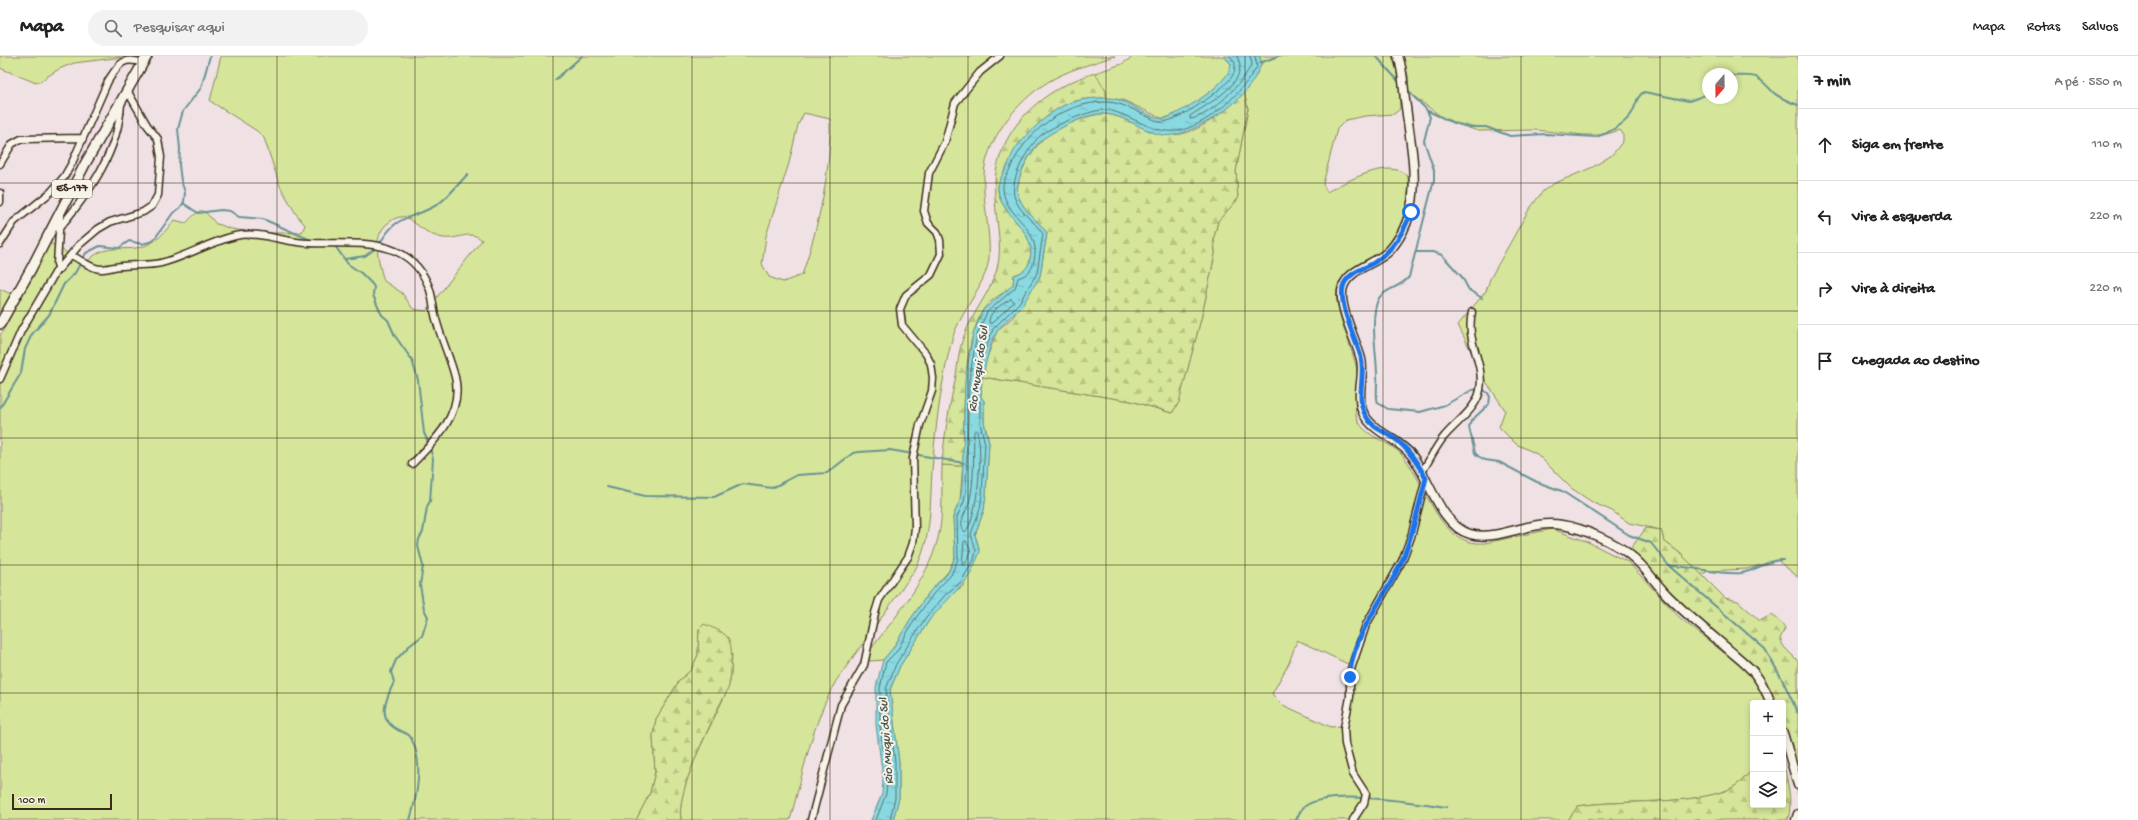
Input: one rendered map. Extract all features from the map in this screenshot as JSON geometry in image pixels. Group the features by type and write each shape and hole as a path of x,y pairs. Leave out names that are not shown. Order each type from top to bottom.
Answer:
{"main road":[{"path":"1398,56 1403,76 1415,180 1411,212 1397,242 1386,254 1349,277 1344,284 1342,295 1363,368 1360,401 1362,409 1370,423 1405,448 1424,475 1450,522 1469,534 1496,534 1532,525 1554,524 1573,527 1624,550 1632,556 1657,585 1681,608 1755,673 1769,700"},
{"name":"ES-177","path":"0,324 31,269 85,164 122,103 145,60"},
{"path":"1784,736 1798,785"},
{"path":"1796,820 1798,814"}],"street":[{"path":"811,820 841,705 864,665 879,600 908,557 916,528 913,458 920,425 932,391 933,378 931,364 926,354 902,324 900,309 906,295 931,275 937,266 941,254 940,240 937,232 928,222 924,211 929,172 945,142 955,103 980,72 1000,56"},
{"path":"0,244 14,222 51,192 64,177 108,81 116,68 127,60 145,60"},
{"path":"58,268 61,269 79,246 98,229 110,222 143,212 152,206 158,195 161,157 158,139 147,125 128,92"},
{"path":"60,227 91,188 104,165 120,122 122,103"},
{"path":"0,164 14,142 35,139 83,138"},
{"path":"0,193 0,202"},
{"path":"0,379 21,331 58,268 60,212"},
{"path":"71,255 101,269 123,266 151,265 178,258 236,236 253,234 275,239 308,243 369,244 402,252 415,263 429,288 436,319 452,368 457,389 455,403 444,429 412,464"},
{"path":"1353,820 1364,803 1366,794 1353,774 1345,744 1344,728 1350,697 1350,672 1366,625 1405,553 1411,537 1424,475 1443,438 1474,404 1480,391 1480,372 1470,335 1472,312"}],"green space":[{"path":"0,56 143,56 139,63 123,57 74,63 59,69 39,82 31,81 0,68"},
{"path":"221,56 1115,56 1070,71 1043,85 1030,95 1008,118 992,145 984,174 985,206 989,237 989,258 983,279 959,321 951,343 942,386 936,431 928,533 920,560 913,573 836,681 828,697 814,731 790,820 681,820 681,806 684,790 690,772 728,688 731,675 732,654 699,629 698,655 691,670 679,681 656,719 653,736 655,772 650,793 636,820 0,820 0,336 50,243 85,263 103,251 138,248 149,244 160,237 174,220 186,223 195,214 201,211 207,214 216,224 230,228 267,233 302,232 305,225 296,214 280,186 264,138 257,131 210,101","holes":["804,113 830,119 830,139 826,179 819,217 802,275 783,282 769,277 762,264 766,236 789,163 798,125","399,217 406,217 429,233 439,237 449,238 473,235 482,240 426,311 413,309 402,293 384,281 379,262 379,236 383,228 389,222"]},
{"path":"1134,56 1224,56 1231,64 1231,69 1217,86 1187,108 1176,114 1161,118 1123,100 1106,98 1106,91 1095,73 1122,64"},
{"path":"1259,56 1392,56 1399,77 1400,109 1394,114 1365,116 1346,120 1337,129 1323,184 1327,192 1356,177 1380,170 1391,169 1400,171 1408,177 1408,199 1406,210 1398,230 1392,240 1377,255 1348,272 1339,282 1337,289 1338,306 1355,361 1358,376 1355,409 1358,421 1367,432 1401,454 1410,466 1444,524 1455,535 1469,541 1485,543 1552,529 1586,541 1628,562 1680,618 1752,675 1764,700 1750,700 1750,772 1733,787 1714,794 1695,798 1578,806 1568,820 893,820 899,798 899,762 890,690 900,666 930,619 950,595 963,586 978,544 975,535 984,510 989,443 984,422 984,401 981,397 982,377 1131,401 1172,413 1179,402 1202,315 1215,254 1214,237 1218,221 1238,199 1236,171 1248,109 1244,92 1255,76 1262,62","holes":["1297,640 1350,665 1347,722 1340,726 1331,727 1283,705 1272,694 1289,663"]},
{"path":"1402,56 1798,56 1798,577 1777,560 1747,569 1708,571 1701,575 1681,554 1664,541 1661,530 1629,523 1612,511 1592,502 1571,488 1537,454 1516,444 1499,427 1505,410 1485,380 1458,325 1486,291 1490,279 1528,211 1543,191 1553,184 1593,167 1612,155 1623,141 1623,134 1620,130 1603,135 1584,135 1535,130 1478,131 1447,121 1408,92 1408,76"},
{"path":"1095,73 1106,91 1106,98 1088,99 1074,102 1049,115 1018,145 999,182 999,196 1003,205 1028,238 1031,248 1030,259 1025,270 1014,275 1013,285 986,306 976,326 970,345 965,385 963,464 959,466 942,465 947,423 962,342 967,328 994,278 999,260 995,176 1000,155 1009,136 1021,119 1037,104 1054,91"},
{"path":"1244,92 1248,109 1236,171 1238,199 1218,221 1214,237 1215,254 1202,315 1179,402 1172,413 1131,401 982,377 985,363 997,331 1013,317 1040,276 1047,233 1023,206 1018,195 1017,188 1024,166 1042,140 1054,131 1072,122 1100,114 1116,116 1160,134 1181,134 1198,128 1215,118"},
{"path":"0,289 11,294 0,315"},
{"path":"963,464 960,500 953,517 955,557 948,572 930,591 893,648 883,660 870,661 865,657 908,600 933,555 941,520 942,465 959,466"},
{"path":"1646,528 1661,530 1664,541 1681,554 1725,598 1738,601 1760,621 1771,615 1782,623 1785,628 1780,639 1784,647 1798,661 1798,794 1793,768 1792,745 1786,731 1786,700 1774,700 1758,669 1703,627 1628,552"},
{"path":"704,624 723,633 730,642 732,661 728,689 719,705 687,779 683,794 681,820 636,820 650,793 655,772 653,736 656,719 679,681 691,670 698,655 699,629"},
{"path":"1750,772 1750,808 1786,808 1786,774 1790,798 1788,820 1568,820 1578,806 1695,798 1730,789"}],"water":[{"name":"Rio Muqui do Sul","path":"1224,56 1259,56 1262,62 1253,81 1239,99 1206,122 1178,134 1162,135 1146,130 1115,116 1107,114 1093,115 1070,123 1044,138 1034,148 1025,164 1017,189 1018,195 1023,206 1047,233 1040,276 1022,306 999,328 991,343 982,378 981,397 984,401 984,422 989,443 984,510 975,535 980,552 969,577 930,619 900,666 890,690 899,762 899,798 893,820 871,820 882,794 883,778 876,725 876,687 883,660 893,648 930,591 948,573 955,557 953,517 960,500 962,488 965,380 973,334 983,310 1013,285 1014,275 1025,270 1030,259 1031,248 1028,239 1004,207 1000,198 998,188 1001,178 1018,145 1042,121 1062,106 1082,100 1101,98 1113,99 1128,104 1149,115 1164,119 1193,104 1223,80 1229,72 1231,64"}],"waterway":[{"path":"0,408 21,373 25,349 32,334 49,315 64,284 75,273 86,253 100,246 119,248 129,241 142,244 153,241 173,213 180,208 184,202 185,192 181,181 179,165 180,149 178,129 183,111 201,88 210,56"},
{"path":"555,80 582,56"},
{"path":"1260,63 1278,56"},
{"path":"1376,56 1400,83"},
{"path":"1738,76 1756,77 1778,96 1798,105"},
{"path":"1406,89 1426,109 1430,117 1424,141 1434,170 1434,180 1409,277 1402,284 1382,295 1376,305 1374,315 1374,336 1378,403 1388,409 1420,412 1445,405 1472,390 1482,389 1488,393 1490,397 1489,404 1471,421 1469,427 1475,453 1485,460 1499,462 1537,482 1562,491 1629,535 1651,543 1669,566 1765,649 1782,679 1798,713"},
{"path":"1428,111 1454,123 1470,127 1486,127 1510,136 1546,134 1596,137 1611,131 1625,121 1632,113 1639,96 1644,92 1689,101 1702,96"},
{"path":"379,245 385,235 396,224 436,205 446,197 468,174"},
{"path":"183,203 198,213 221,210 230,211 239,217 263,219 313,241"},
{"path":"335,246 348,264 361,273 372,284 374,287 373,295 382,315 388,320 395,336 412,360 418,380 424,433 429,444"},
{"path":"345,259 365,256 376,248"},
{"path":"1415,252 1433,252 1442,255 1462,277 1469,290 1482,298"},
{"path":"410,820 415,801 418,779 415,747 410,736 398,730 387,720 385,708 388,695 394,682 391,672 396,660 408,647 422,636 428,617 424,609 420,585 423,566 418,546 419,539 423,532 427,507 430,501 433,459 430,448"},
{"path":"607,487 645,496 714,497 743,484 772,488 797,475 827,473 853,453 859,452 890,450 964,463"},
{"path":"1670,566 1688,567 1723,573 1741,573 1772,561 1783,560"},
{"path":"1296,820 1300,811 1304,807 1315,801 1332,798 1373,798 1447,807"}],"route":[{"path":"1350,677 1357,648 1366,625 1402,561 1411,537 1426,478 1414,457 1394,438 1370,423 1362,409 1360,401 1363,368 1343,304 1342,290 1349,277 1355,272 1374,263 1386,254 1397,242 1408,222 1411,212"}]}
